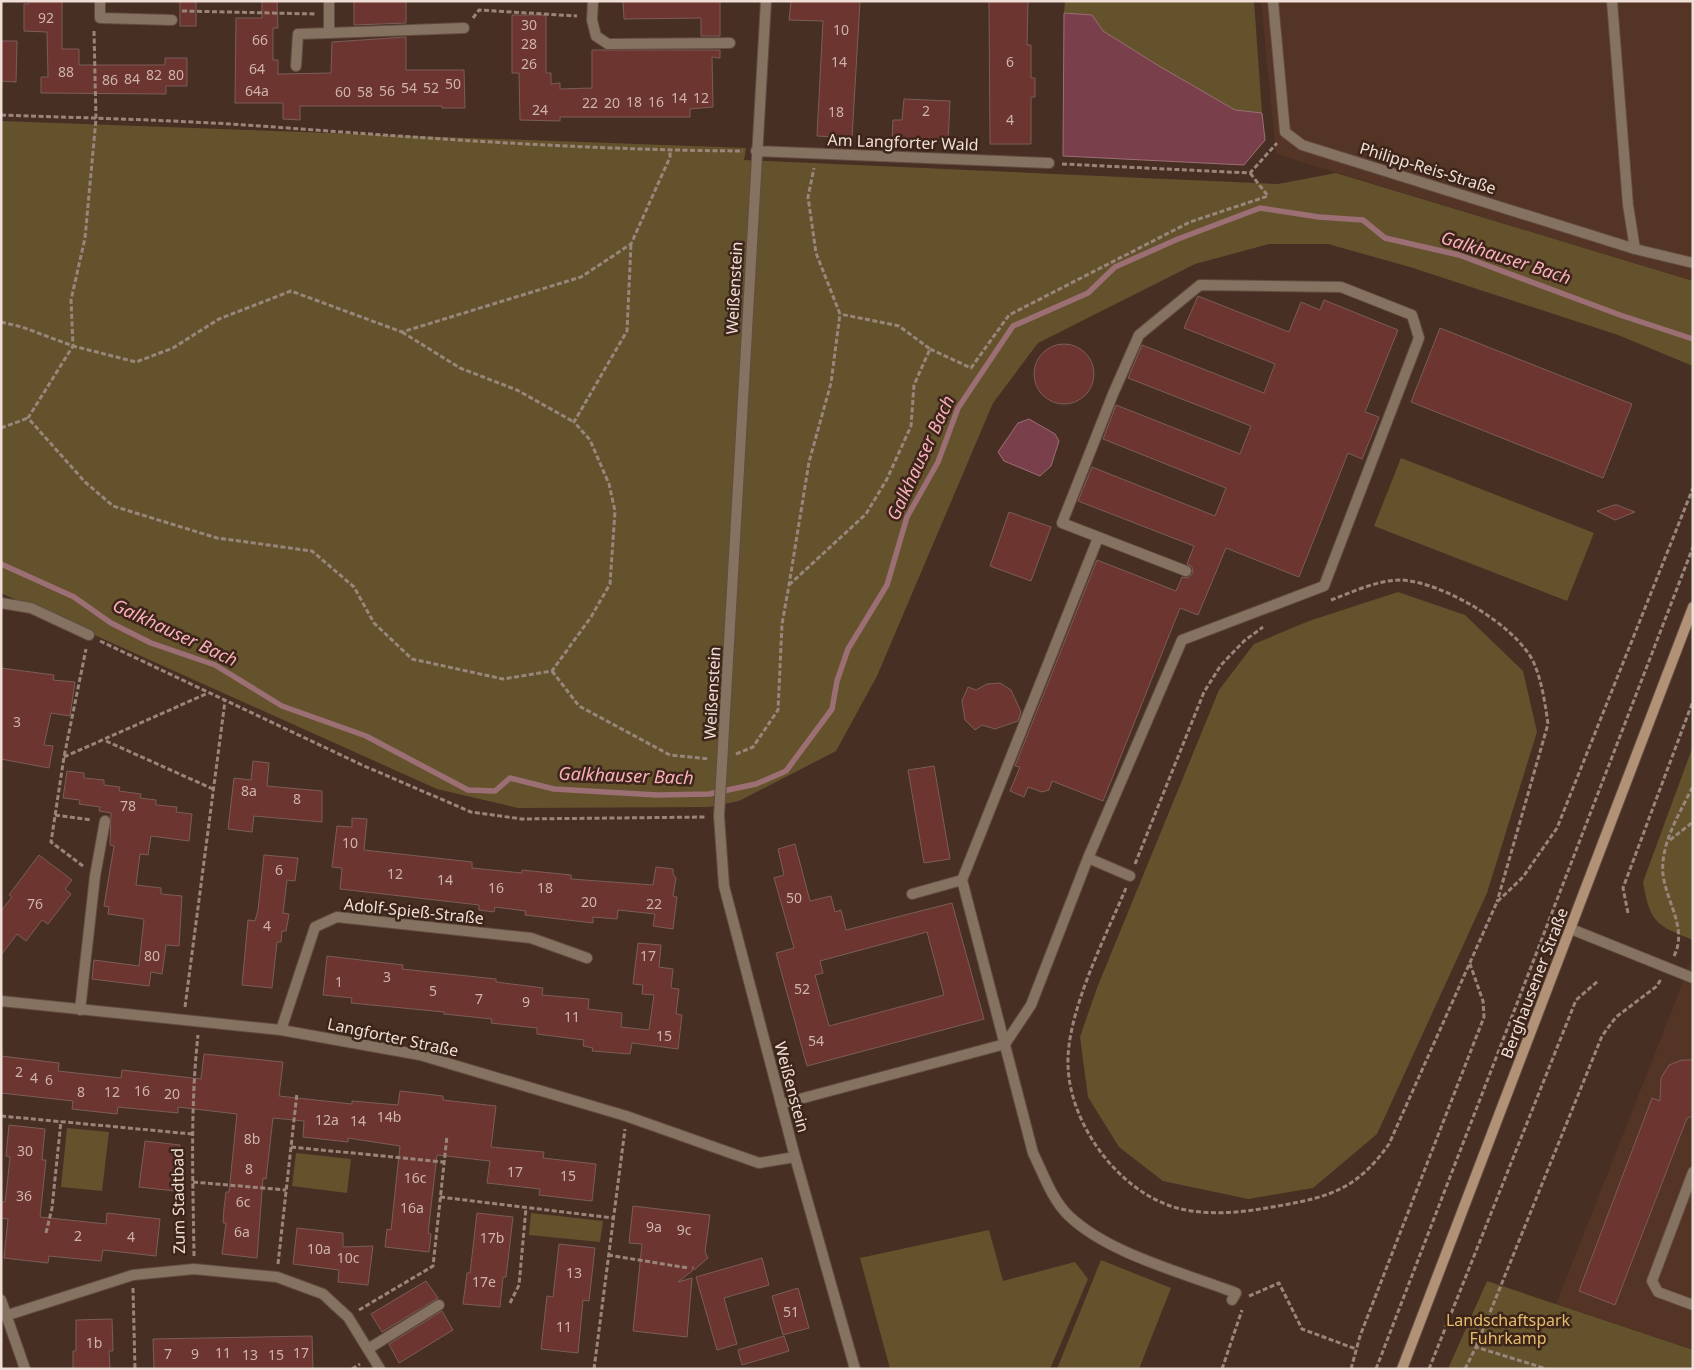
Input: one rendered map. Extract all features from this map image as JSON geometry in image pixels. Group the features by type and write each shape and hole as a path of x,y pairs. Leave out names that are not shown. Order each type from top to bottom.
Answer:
{"main road":[{"name":"Berghausener Straße","path":"1402,1369 1572,929 1693,607"}],"street":[{"path":"100,1 100,18 172,20"},
{"path":"329,1 329,33"},
{"path":"593,1 592,20 596,36 608,44 730,43"},
{"name":"Weißenstein","path":"766,1 719,816 724,886 795,1157 855,1369"},
{"path":"1273,1 1285,132"},
{"path":"1610,3 1628,206 1636,249"},
{"path":"296,66 298,34 464,28"},
{"name":"Philipp-Reis-Straße","path":"1285,132 1302,145 1636,249 1693,263"},
{"name":"Am Langforter Wald","path":"756,151 1049,164"},
{"path":"781,1104 1005,1044 1031,1005 1088,858 1182,640 1324,586 1419,338 1412,315 1341,286 1200,285 1139,335 1113,394 1062,523 1186,571"},
{"path":"1098,538 962,880 1033,1153 1050,1189 1068,1215 1094,1236 1124,1251 1236,1293 1232,1300"},
{"path":"1,603 30,608 89,635"},
{"path":"80,1010 95,876 105,822"},
{"path":"1088,858 1130,876"},
{"path":"912,894 962,880"},
{"name":"Adolf-Spieß-Straße","path":"281,1030 315,927 337,917 532,938 587,958"},
{"path":"1572,929 1693,978"},
{"name":"Langforter Straße","path":"1,1001 281,1030 420,1055 626,1116 758,1163 795,1157"},
{"path":"1693,1172 1652,1281 1658,1292 1693,1305"},
{"path":"8,1314 133,1275 194,1269 277,1277 323,1294 348,1317 380,1369"},
{"path":"1,1300 8,1314 25,1369"},
{"path":"368,1349 439,1305"}],"path":[{"path":"464,28 479,10 574,14 592,20"},
{"path":"172,20 172,11 329,14"},
{"path":"1,428 28,418 73,346 71,300 85,238 96,119 94,20 100,18"},
{"path":"1,115 670,150 756,151"},
{"path":"1250,173 1285,132"},
{"path":"574,422 626,331 631,244 670,157 670,150"},
{"path":"552,671 579,706 670,755 723,760 753,747 778,710 782,624 788,585 809,462 832,383 840,314 816,253 808,197 816,153"},
{"path":"840,314 899,326 930,349 971,368 1009,315 1190,222 1268,196 1250,173 1049,164"},
{"path":"402,332 581,277 631,244"},
{"path":"1,322 22,327 73,346 136,362 173,348 219,319 291,291 402,332 460,368 517,390 574,422 590,440 609,484 615,511 610,584 590,617 552,671 503,679 412,659 374,623 354,588 312,551 217,538 113,506 85,482 28,418"},
{"path":"788,585 866,514 886,479 911,426 914,386 930,349"},
{"path":"1497,902 1522,877 1557,828 1693,488"},
{"path":"1376,1369 1693,547"},
{"path":"1266,624 1244,641 1221,665 1204,692 1076,1011 1068,1043 1069,1077 1078,1113 1106,1158 1123,1177 1150,1196 1179,1208 1214,1214 1248,1212 1309,1200 1344,1189 1365,1173 1389,1144 1497,902 1548,724 1544,695 1533,662 1522,645 1505,628 1455,598 1424,584 1400,580 1378,583 1322,604"},
{"path":"95,876 51,842 64,757 89,635 362,765 471,812 522,819 719,816"},
{"path":"64,757 208,693"},
{"path":"183,1021 225,701"},
{"path":"1628,913 1623,888 1693,701"},
{"path":"105,740 213,789"},
{"path":"1465,1369 1476,1347 1602,1036 1616,1017 1657,986 1678,946 1679,935 1662,873 1662,863 1668,841 1693,786"},
{"path":"55,815 105,822"},
{"path":"1668,841 1693,822"},
{"path":"1351,1369 1356,1349 1484,1017 1483,1001 1469,964"},
{"path":"1429,1369 1576,1000 1598,980"},
{"name":"Zum Stadtbad","path":"194,1269 193,1080 199,1022"},
{"path":"277,1277 297,1093"},
{"name":"Zum Stadtbad","path":"1,1116 192,1134"},
{"path":"594,1369 626,1116"},
{"path":"46,1233 52,1208 61,1121"},
{"path":"348,1317 433,1266 447,1136"},
{"path":"291,1147 444,1162"},
{"path":"193,1182 286,1190"},
{"path":"440,1197 613,1218"},
{"path":"510,1303 520,1285 526,1208"},
{"path":"608,1255 688,1268"},
{"path":"133,1275 135,1369"},
{"path":"1247,1296 1279,1283 1302,1329 1356,1349"},
{"path":"1222,1369 1244,1306"},
{"path":"1476,1347 1547,1369"}],"shaded area":[{"path":"1261,1 1693,1 1693,281 1276,154"},
{"path":"1064,13 1092,15 1103,31 1235,110 1262,113 1265,140 1244,165 1063,156"},
{"path":"1029,419 1055,434 1059,441 1051,466 1040,476 1004,461 998,452 1018,423"},
{"path":"1693,957 1693,1350 1556,1304"}],"green space":[{"path":"1065,1 1254,1 1262,113 1235,110 1103,31 1092,15 1064,13"},
{"path":"1,121 746,148 744,160 1278,184 1336,173 1693,281 1693,366 1618,335 1410,267 1328,244 1269,244 1195,264 1038,343 993,403 877,676 836,751 739,801 709,807 518,808 437,789 1,593"},
{"path":"1401,458 1594,533 1567,601 1374,526"},
{"path":"1398,592 1465,615 1523,671 1537,732 1487,893 1377,1134 1313,1188 1248,1199 1163,1181 1119,1147 1088,1097 1080,1037 1097,988 1219,690 1254,644 1309,621"},
{"path":"1693,746 1693,940 1663,926 1657,921 1649,906 1643,882"},
{"path":"67,1128 109,1132 102,1191 61,1187"},
{"path":"296,1153 351,1159 347,1193 292,1186"},
{"path":"531,1213 603,1221 600,1242 529,1235"},
{"path":"989,1230 1003,1281 1075,1262 1088,1279 1050,1369 890,1369 860,1258"},
{"path":"1101,1260 1171,1288 1139,1369 1057,1369"},
{"name":"Landschaftspark Fuhrkamp","path":"1487,1281 1693,1350 1693,1369 1448,1369"}],"building":[{"path":"29,1 62,1 62,49 79,49 79,65 165,65 165,58 187,58 187,86 166,86 166,94 41,93 41,77 48,77 47,32 24,31 24,4 29,4"},
{"path":"180,1 196,1 196,26 180,26"},
{"path":"262,1 277,1 278,28 273,28 273,60 278,60 278,74 331,73 332,42 406,37 406,70 464,70 465,108 442,108 442,106 300,106 300,120 283,119 283,103 235,103 236,18 262,18"},
{"path":"354,1 406,1 406,23 354,25"},
{"path":"623,1 720,1 720,36 701,36 701,18 624,19"},
{"path":"791,1 860,1 852,138 817,136 823,21 789,20"},
{"path":"989,1 1028,1 1027,45 1031,45 1031,78 1035,78 1035,97 1031,97 1031,144 990,144"},
{"path":"512,15 546,15 546,73 551,73 551,84 560,83 560,89 592,88 592,50 720,50 720,58 712,57 713,107 690,109 690,117 560,117 560,121 520,120 519,73 512,73"},
{"path":"1,41 17,41 16,82 1,81"},
{"path":"904,99 950,101 948,142 892,139 893,120 902,120"},
{"path":"1198,296 1289,332 1301,302 1320,310 1324,300 1398,330 1365,412 1379,417 1362,459 1348,453 1299,577 1226,548 1198,615 1180,608 1103,801 1052,781 1049,790 1042,792 1028,787 1024,797 1010,791 1020,767 1015,766 1097,560 1176,591 1182,577 1188,578 1193,573 1192,567 1187,564 1194,546 1078,501 1092,467 1215,516 1226,488 1103,439 1116,405 1240,454 1251,426 1128,378 1142,345 1264,393 1275,364 1184,328"},
{"path":"1440,328 1632,404 1603,478 1411,402"},
{"path":"1064,344 1080,349 1085,353 1089,358 1094,374 1089,390 1085,395 1080,399 1064,404 1048,399 1043,395 1039,390 1034,374 1039,358 1043,353 1048,349"},
{"path":"1614,505 1635,512 1615,520 1597,511"},
{"path":"1009,512 1051,527 1031,581 990,566"},
{"path":"1,668 54,675 53,680 75,682 70,716 51,713 44,745 53,746 49,768 1,759"},
{"path":"1000,683 1011,690 1021,712 1018,721 995,729 982,725 975,730 965,720 962,701 968,687 976,690 987,684"},
{"path":"253,761 269,763 267,786 322,791 322,822 254,816 252,832 228,829 234,778 251,780"},
{"path":"934,766 950,859 924,863 908,770"},
{"path":"67,771 84,773 84,778 104,780 104,785 120,787 119,791 141,794 140,798 156,800 156,805 177,807 176,812 192,814 189,841 151,836 148,855 140,854 136,885 161,888 161,894 182,896 179,946 166,945 162,974 151,972 149,986 92,979 94,960 139,966 144,919 108,914 109,907 104,906 114,846 110,845 111,813 99,811 100,807 79,804 80,800 63,798"},
{"path":"352,818 367,819 364,850 472,862 472,868 522,873 522,870 571,875 571,879 653,885 656,867 673,869 673,874 676,878 673,896 677,897 673,929 653,926 655,914 618,910 617,919 593,917 593,923 525,915 526,911 495,907 494,912 479,910 479,905 340,889 342,868 332,867 337,826 352,827"},
{"path":"795,844 810,901 831,896 835,912 841,910 846,930 952,903 984,1019 807,1066 776,953 794,948 774,878 784,875 778,849","holes":["927,932 944,995 829,1026 815,975 823,973 820,961"]},
{"path":"39,855 72,880 65,889 71,894 48,924 42,920 26,941 17,934 1,955 1,911 12,897 9,895"},
{"path":"264,855 298,858 295,881 287,880 283,913 289,914 286,931 282,931 281,942 277,942 272,988 242,985 248,920 255,921 258,910"},
{"path":"638,943 661,945 659,967 673,969 671,988 679,989 676,1014 682,1015 678,1049 632,1043 630,1054 592,1051 593,1048 583,1046 584,1040 537,1034 537,1028 491,1023 492,1019 444,1014 444,1012 351,1003 352,998 323,995 327,956 403,965 402,969 496,979 496,982 543,988 542,995 589,999 588,1009 622,1013 621,1027 649,1030 654,995 642,994 643,985 633,984"},
{"path":"204,1054 283,1062 279,1096 352,1104 352,1101 398,1105 400,1091 443,1096 443,1100 496,1106 491,1147 544,1152 543,1158 596,1164 592,1201 539,1195 540,1189 487,1183 490,1161 437,1155 428,1233 431,1234 429,1252 385,1247 387,1229 391,1230 400,1146 348,1138 348,1142 303,1137 304,1121 273,1118 266,1179 263,1178 257,1258 222,1254 226,1223 223,1223 224,1208 226,1192 229,1192 237,1114 178,1107 178,1113 118,1107 117,1114 72,1109 73,1101 1,1093 1,1056 59,1063 58,1071 121,1078 122,1070 201,1079"},
{"path":"1682,1060 1693,1060 1693,1116 1687,1118 1615,1305 1579,1291 1652,1098 1660,1101 1661,1078 1669,1065"},
{"path":"9,1125 45,1129 42,1160 46,1160 40,1217 106,1224 107,1213 160,1219 156,1256 103,1250 101,1261 49,1256 48,1263 4,1258 8,1219 1,1218 1,1202 5,1202 7,1186 10,1157 6,1156"},
{"path":"145,1141 180,1145 175,1191 139,1187"},
{"path":"633,1206 710,1215 705,1252 708,1258 694,1270 693,1266 692,1271 678,1282 692,1278 687,1337 633,1331 642,1244 629,1243"},
{"path":"477,1213 513,1217 506,1277 503,1277 500,1307 463,1304 467,1273 470,1273"},
{"path":"297,1228 343,1233 343,1247 373,1246 368,1285 338,1282 339,1270 293,1264"},
{"path":"559,1244 595,1248 589,1301 583,1300 578,1353 541,1349 547,1296 553,1297"},
{"path":"762,1258 769,1285 724,1298 737,1344 717,1350 696,1277"},
{"path":"426,1281 438,1298 382,1332 371,1314"},
{"path":"798,1288 809,1328 783,1335 772,1296"},
{"path":"442,1311 453,1330 399,1363 389,1344"},
{"path":"112,1319 113,1351 109,1351 110,1369 73,1369 73,1351 76,1351 76,1320"},
{"path":"312,1336 313,1369 154,1369 153,1339"},
{"path":"784,1336 789,1351 742,1365 738,1350"}],"waterway":[{"name":"Galkhauser Bach","path":"1,564 74,597 111,623 151,643 215,665 282,706 366,736 468,790 495,791 510,778 554,789 657,795 709,794 756,784 786,771 832,709 837,681 848,649 887,585 907,517 938,462 958,408 1013,326 1088,293 1115,267 1178,239 1260,208 1319,217 1363,220 1385,238 1459,255 1620,315 1693,339"}]}
